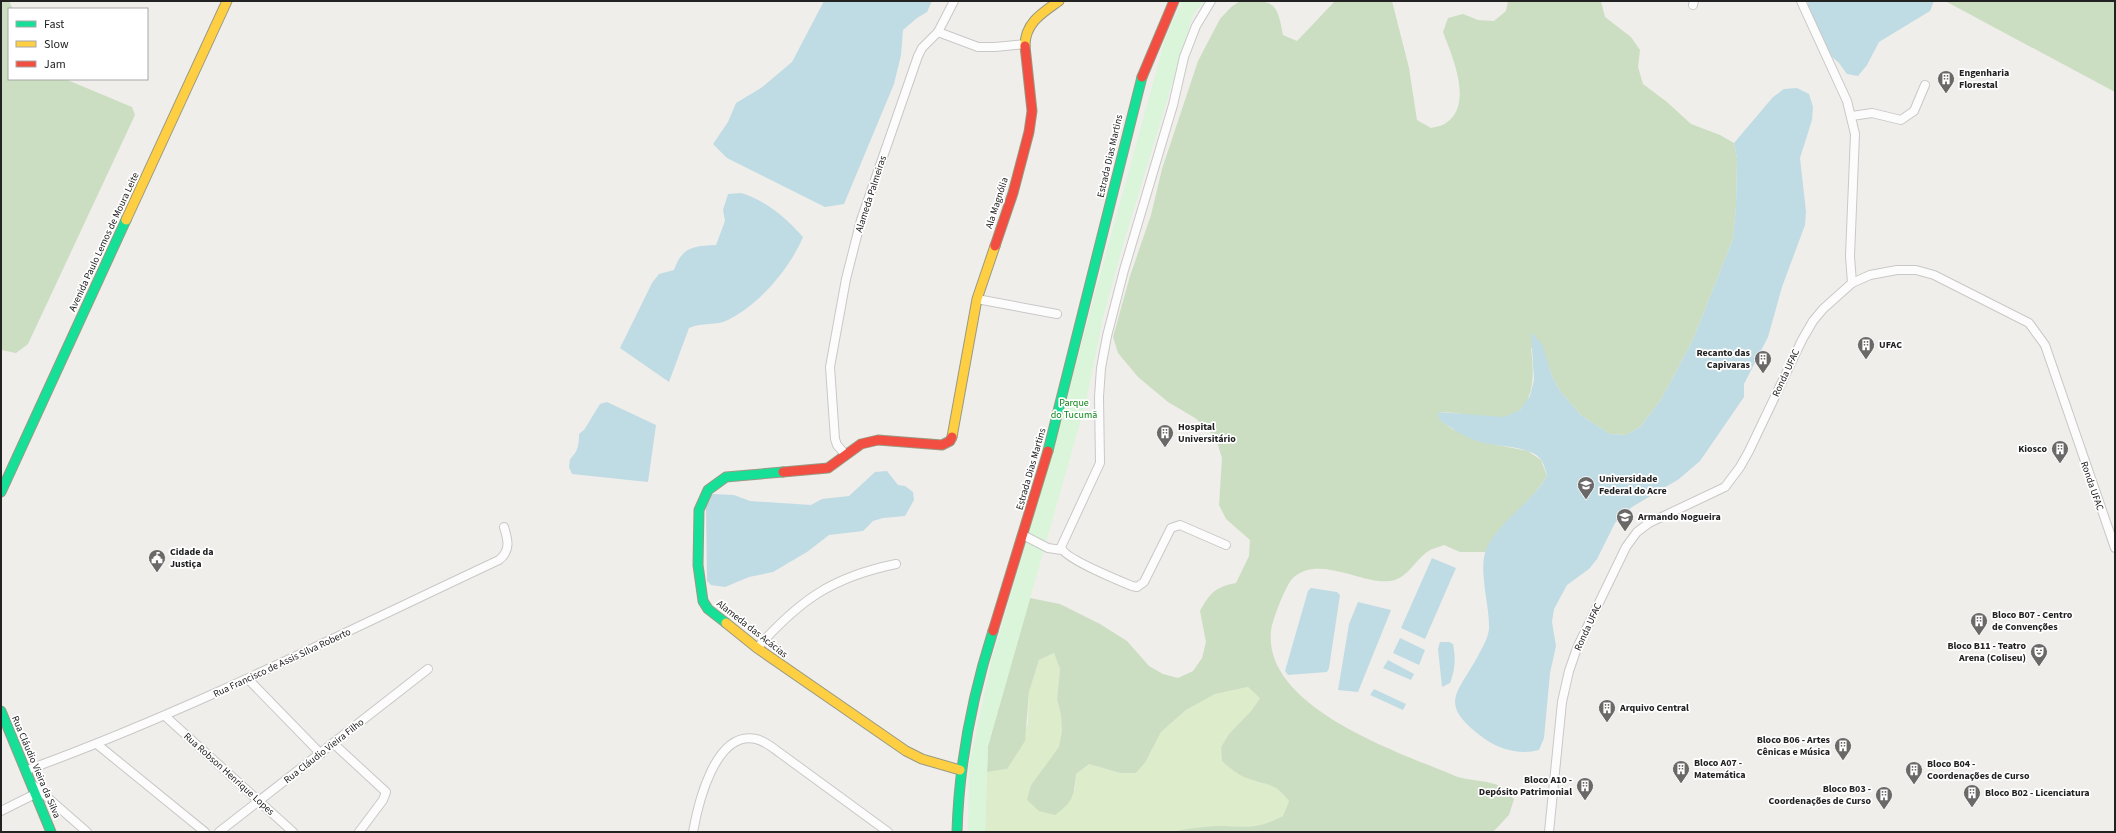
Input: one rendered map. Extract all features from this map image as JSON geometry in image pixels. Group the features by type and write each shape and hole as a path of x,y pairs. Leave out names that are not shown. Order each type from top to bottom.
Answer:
{"street":[{"name":"Avenida Paulo Lemos de Moura Leite","path":"1,492 227,1"},
{"name":"Alameda Palmeiras","path":"845,454 837,445 835,439 830,375 846,279 861,220 918,56 922,48 938,32 954,1"},
{"name":"Ala Magnólia","path":"955,423 977,299 1026,149 1032,111 1025,44 1027,30 1038,16 1059,1"},
{"name":"Estrada Dias Martins","path":"957,832 960,770 969,716 978,678 1052,440 1139,83 1174,1"},
{"path":"1062,550 1063,543 1100,463 1099,397 1101,368 1107,336 1124,270 1173,105 1184,58 1196,26 1211,1"},
{"path":"1801,1 1847,101 1852,116 1854,134 1850,256 1852,282"},
{"path":"938,32 978,46 995,47 1025,44"},
{"path":"1852,116 1872,113 1901,120 1914,111 1925,85"},
{"name":"Ronda UFAC","path":"1549,832 1562,702 1569,671 1577,648 1626,547 1637,532 1649,523 1725,487 1749,452 1802,340 1813,321 1823,309 1852,282 1870,275 1885,272 1916,270 1934,275 2029,323 2045,345 2115,548"},
{"path":"977,299 1058,314"},
{"name":"Alameda das Acácias","path":"955,423 950,441 942,446 878,440 861,444 845,454 834,464 818,470 726,477 708,490 699,510 698,565 703,601 708,609 757,648 906,751 922,759 960,770"},
{"path":"1023,535 1048,548 1062,550 1080,562 1132,586 1138,587 1144,582 1171,528 1175,525 1180,524 1226,545"},
{"name":"Rua Francisco de Assis Silva Roberto","path":"27,770 98,744 248,680 499,560 507,551 508,546 504,527"},
{"path":"757,648 777,625 812,596 853,575 896,564"},
{"name":"Rua Cláudio Vieira Filho","path":"219,832 334,744 428,669"},
{"path":"248,680 320,754"},
{"name":"Rua Cláudio Vieira da Silva","path":"1,711 27,770 35,794 51,832"},
{"name":"Rua Robson Henrique Lopes","path":"165,716 293,832"},
{"path":"693,832 700,796 708,776 717,761 736,743 746,739 756,739 765,743 888,832"},
{"path":"98,744 205,832"},
{"path":"334,744 384,789 386,795 359,832"},
{"path":"32,784 87,832"},
{"path":"1,810 35,794"}],"green space":[{"path":"1,1 9,1 12,8 8,8 8,80 67,80 132,107 135,115 28,344 16,353 1,350"},
{"name":"Parque do Tucumã","path":"1182,1 1204,1 1193,15 1121,252 1103,318 1086,402 988,746 985,832 968,832 969,766 991,663 1045,476 1165,39"},
{"path":"1240,1 1260,1 1272,5 1281,23 1283,35 1297,41 1335,1 1392,1 1409,68 1417,120 1431,128 1441,126 1446,123 1454,115 1459,104 1460,92 1458,79 1443,32 1448,18 1463,14 1478,20 1494,21 1506,11 1508,1 1601,1 1605,17 1631,37 1640,50 1638,67 1643,84 1667,102 1691,124 1720,135 1734,143 1737,159 1736,206 1733,239 1692,342 1660,401 1640,427 1626,435 1610,434 1582,416 1560,391 1552,376 1547,361 1531,348 1533,368 1531,390 1523,407 1515,413 1504,417 1497,417 1439,412 1439,419 1452,429 1481,442 1528,451 1541,460 1547,476 1540,486 1499,531 1486,552 1460,552 1444,545 1430,550 1402,576 1390,581 1367,579 1328,569 1303,571 1290,582 1277,611 1271,631 1274,658 1288,682 1311,704 1338,723 1369,739 1459,777 1492,783 1503,788 1514,799 1509,815 1493,832 1170,832 1216,826 1250,827 1265,824 1283,816 1289,801 1284,795 1271,786 1241,775 1222,761 1221,747 1229,734 1251,711 1260,698 1248,687 1215,694 1186,710 1161,732 1146,761 1136,773 1120,773 1089,764 1076,774 1072,798 1066,806 1055,815 1039,811 1027,800 1031,785 1059,747 1062,731 1061,715 1057,699 1060,669 1054,653 1039,660 1029,692 1025,741 1007,769 987,772 988,746 1030,598 1060,604 1100,624 1127,641 1149,666 1163,674 1178,678 1193,671 1202,658 1206,642 1200,611 1210,595 1218,589 1236,583 1249,556 1250,540 1226,519 1219,505 1222,458 1217,442 1208,429 1195,418 1168,402 1138,377 1118,353 1113,337 1130,276 1151,215 1162,169 1198,61 1220,19 1231,7"},
{"path":"1945,1 2115,1 2115,92"},
{"path":"1054,653 1060,669 1057,699 1061,715 1062,731 1060,747 1031,785 1075,790 1076,774 1089,764 1120,773 1146,761 1161,732 1186,710 1215,694 1248,687 1260,697 1251,711 1229,734 1221,747 1222,761 1249,779 1270,785 1279,790 1289,801 1283,816 1269,823 1252,828 1217,826 1170,832 985,832 987,772 1007,769 1028,724 1029,692 1039,660"}],"water":[{"path":"824,1 932,1 927,12 903,30 901,55 894,84 844,204 825,207 727,158 713,144 728,122 736,103 761,88 792,62"},
{"path":"1808,1 1934,1 1930,11 1879,42 1867,65 1858,76 1847,74 1839,63 1828,53 1807,6"},
{"path":"1797,88 1809,94 1813,107 1812,120 1800,158 1806,212 1805,225 1782,287 1768,337 1744,384 1744,397 1700,461 1679,479 1632,507 1615,523 1597,559 1589,569 1567,585 1554,609 1552,622 1556,646 1550,673 1544,738 1539,750 1518,752 1504,749 1485,739 1460,716 1456,707 1456,698 1459,689 1483,647 1489,629 1483,568 1486,550 1498,530 1533,495 1547,476 1542,461 1537,456 1522,449 1487,444 1469,438 1439,419 1438,412 1504,417 1520,410 1530,396 1534,380 1531,332 1542,344 1552,376 1560,391 1582,416 1610,434 1626,435 1640,427 1660,401 1692,342 1733,239 1736,206 1737,159 1734,143 1773,97 1784,89"},
{"path":"741,193 759,200 775,210 803,237 782,273 751,305 724,322 699,325 689,328 669,382 620,348 652,283 659,274 674,270 677,262 689,249 701,246 716,245 725,221 723,210 728,194"},
{"path":"607,402 656,425 648,482 572,474 569,467 570,459 578,448 579,434 584,430 600,404"},
{"path":"887,471 898,485 905,486 913,492 914,500 905,516 883,518 873,521 863,531 829,535 807,552 773,572 749,577 725,587 711,585 707,581 706,507 712,494 734,495 750,501 811,505 822,499 849,496 875,472"},
{"path":"1432,558 1456,568 1425,639 1401,628"},
{"path":"1311,588 1337,592 1340,595 1329,668 1327,672 1288,675 1285,671 1308,591"},
{"path":"1358,602 1391,610 1358,692 1338,690 1349,624"},
{"path":"1400,638 1425,650 1419,665 1393,653"},
{"path":"1440,642 1449,642 1453,644 1455,659 1450,683 1442,687 1438,649"},
{"path":"1388,660 1414,674 1411,680 1383,668"},
{"path":"1374,689 1406,704 1403,710 1370,695"}],"traffic: fast":[{"path":"1048,451 1142,77"},
{"path":"1,492 126,220"},
{"path":"726,623 708,609 703,601 698,565 699,510 708,490 726,477 783,472"},
{"path":"957,832 958,806 968,730 979,681 993,631"},
{"path":"1,711 51,832"}],"traffic: slow":[{"path":"126,220 227,1"},
{"path":"1025,46 1026,38 1031,25 1041,14 1059,1"},
{"path":"952,437 977,299 995,246"},
{"path":"726,623 757,648 906,751 922,759 960,770"}],"traffic: jam":[{"path":"1142,77 1174,1"},
{"path":"995,246 1013,193 1029,132 1032,111 1025,46"},
{"path":"783,472 828,468 861,444 878,440 942,445 950,441 952,437"},
{"path":"993,631 1048,451"}],"place":[{"name":"Engenharia Florestal","path":"1946,94"},
{"name":"UFAC","path":"1866,360"},
{"name":"Recanto das Capivaras","path":"1763,374"},
{"name":"Hospital Universitário","path":"1165,448"},
{"name":"Kiosco","path":"2060,464"},
{"name":"Universidade Federal do Acre","path":"1586,500"},
{"name":"Armando Nogueira","path":"1625,532"},
{"name":"Cidade da Justiça","path":"157,573"},
{"name":"Bloco B07 - Centro de Convenções","path":"1979,636"},
{"name":"Bloco B11 - Teatro Arena (Coliseu)","path":"2039,667"},
{"name":"Arquivo Central","path":"1607,723"},
{"name":"Bloco B06 - Artes Cênicas e Música","path":"1843,761"},
{"name":"Bloco A07 - Matemática","path":"1681,784"},
{"name":"Bloco B04 - Coordenações de Curso","path":"1914,785"},
{"name":"Bloco A10 - Depósito Patrimonial","path":"1585,801"},
{"name":"Bloco B02 - Licenciatura","path":"1972,808"},
{"name":"Bloco B03 - Coordenações de Curso","path":"1884,810"}]}
